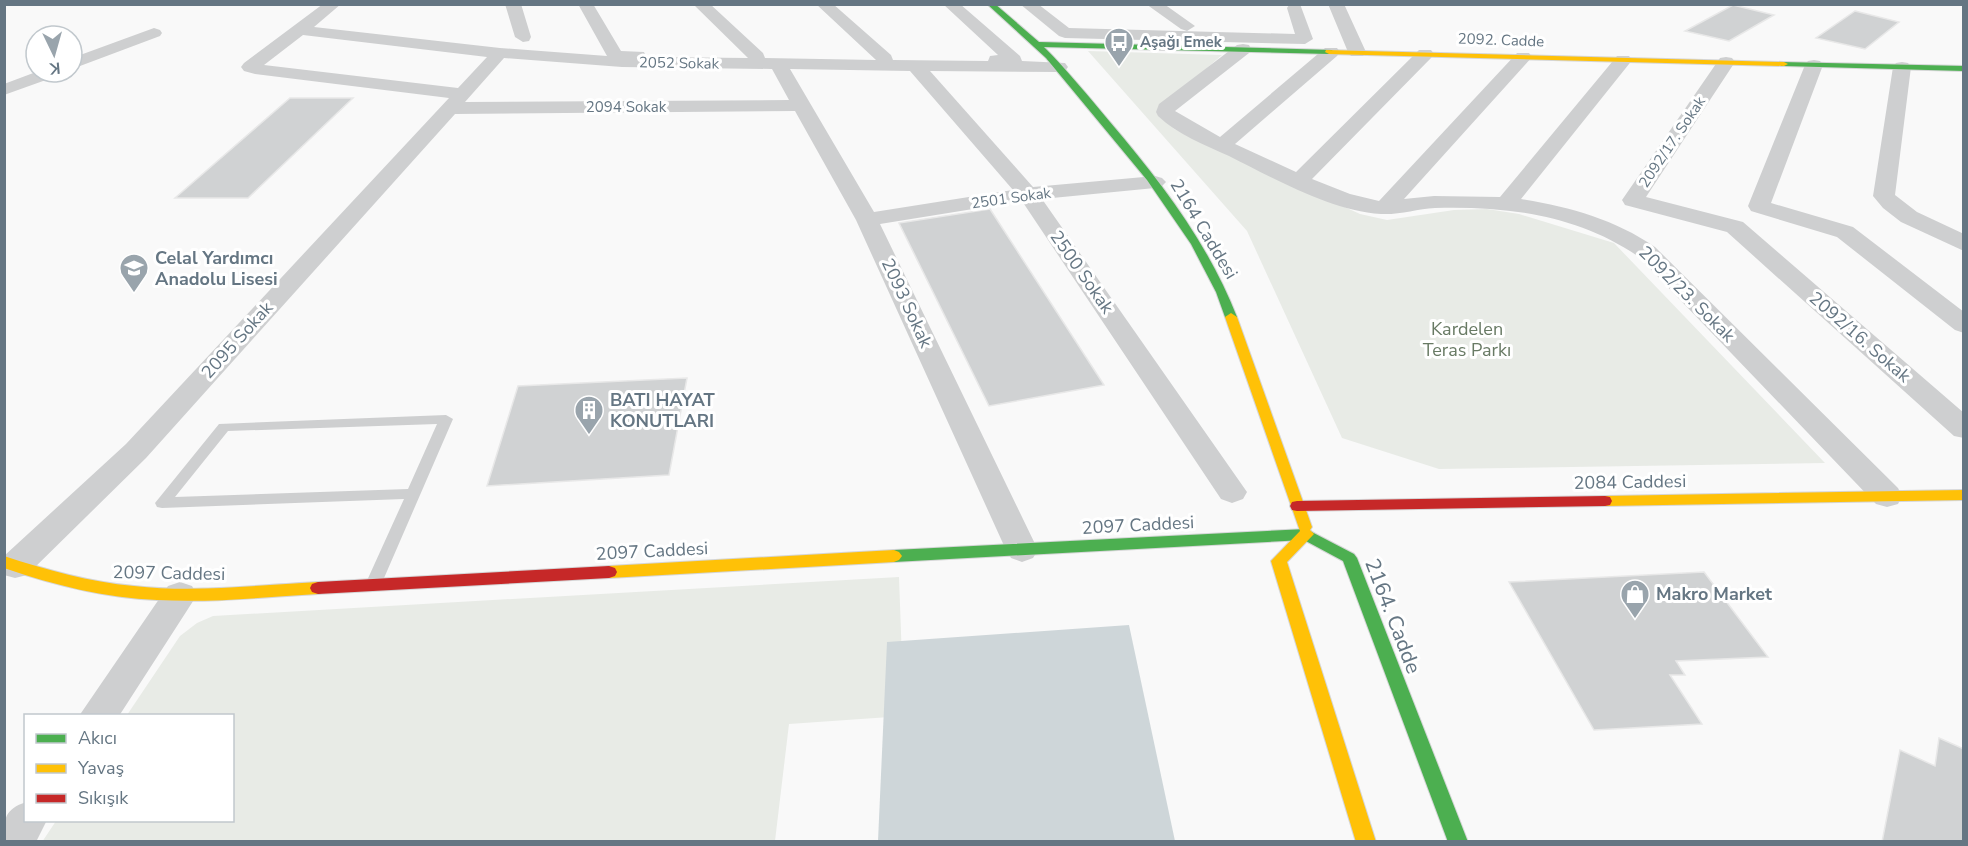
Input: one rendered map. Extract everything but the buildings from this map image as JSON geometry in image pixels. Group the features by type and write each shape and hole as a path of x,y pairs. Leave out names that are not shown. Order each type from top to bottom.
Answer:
{"street":[{"name":"2094 Sokak","path":"334,4 250,67 456,101 802,105"},
{"path":"513,4 524,37"},
{"path":"585,4 616,56 767,60 1014,60 950,4"},
{"name":"2093 Sokak","path":"700,4 767,60 802,105 867,220 1022,550"},
{"path":"823,4 885,59"},
{"name":"2164 Caddesi","path":"990,4 1037,44 1059,67 1155,182 1191,236 1213,273 1229,310 1306,534"},
{"path":"1028,4 1065,33 1188,31 1305,39 1295,8"},
{"path":"1153,4 1188,31"},
{"path":"1185,4 1188,31"},
{"path":"1336,4 1356,52"},
{"name":"2052 Sokak","path":"301,30 500,53 622,62 767,60 1059,67"},
{"path":"84,59 154,33"},
{"name":"2092. Cadde","path":"1037,44 1964,69"},
{"name":"2092/23. Sokak","path":"1243,49 1165,111 1222,145 1299,182 1363,204 1384,208 1431,202 1506,203 1588,221 1637,244 1887,496"},
{"path":"1222,145 1331,52"},
{"name":"2095 Sokak","path":"10,564 136,451 500,53"},
{"path":"1299,182 1425,54"},
{"path":"1384,208 1523,57"},
{"path":"1506,203 1623,60"},
{"name":"2092/17. Sokak","path":"1726,62 1633,200 1736,227 1757,246"},
{"name":"2500 Sokak","path":"915,65 1028,194 1232,492"},
{"path":"1814,65 1759,206 1845,232 1964,325"},
{"path":"1902,67 1884,196 1898,210 1959,241"},
{"path":"4,90 24,82"},
{"name":"2501 Sokak","path":"867,220 1028,194 1155,182"},
{"name":"2092/16. Sokak","path":"1757,246 1964,429"},
{"name":"2084 Caddesi","path":"1297,506 1964,495"},
{"path":"1306,534 1279,561 1366,842"},
{"name":"2097 Caddesi","path":"10,564 56,580 89,588 128,593 180,595 1306,534"},
{"name":"2164. Cadde","path":"1306,534 1349,558 1458,842"},
{"path":"99,714 180,595"},
{"path":"13,842 26,822"}],"lane":[{"path":"374,585 446,419 224,427 162,502 413,494"}],"green space":[{"name":"Kardelen Teras Parkı","path":"1088,51 1222,55 1158,110 1174,129 1360,214 1387,220 1454,210 1487,209 1519,214 1614,243 1825,463 1439,469 1342,438 1247,231"},
{"path":"899,577 904,716 789,724 775,841 42,842 55,822 234,822 234,714 128,714 180,636 197,623 213,616"}],"shaded area":[{"path":"1129,625 1175,841 878,841 887,642"}],"traffic: fast":[{"path":"990,4 1049,57 1151,178 1197,244 1231,317"},
{"path":"1037,44 1329,52"},
{"path":"1784,64 1964,69"},
{"path":"1306,534 1349,558 1458,842"},
{"path":"894,556 1306,534"}],"traffic: slow":[{"path":"1329,52 1784,64"},
{"path":"1231,317 1304,527"},
{"path":"1605,501 1964,495"},
{"path":"1306,534 1279,561 1366,842"},
{"path":"609,572 894,556"},
{"path":"4,562 68,581 135,593 197,595 318,588"}],"traffic: jam":[{"path":"1297,506 1605,501"},
{"path":"318,588 609,572"}],"place":[{"name":"Aşağı Emek","path":"1119,68"},
{"name":"Celal Yardımcı Anadolu Lisesi","path":"134,294"},
{"name":"BATI HAYAT KONUTLARI","path":"589,436"},
{"name":"Makro Market","path":"1635,620"}]}
